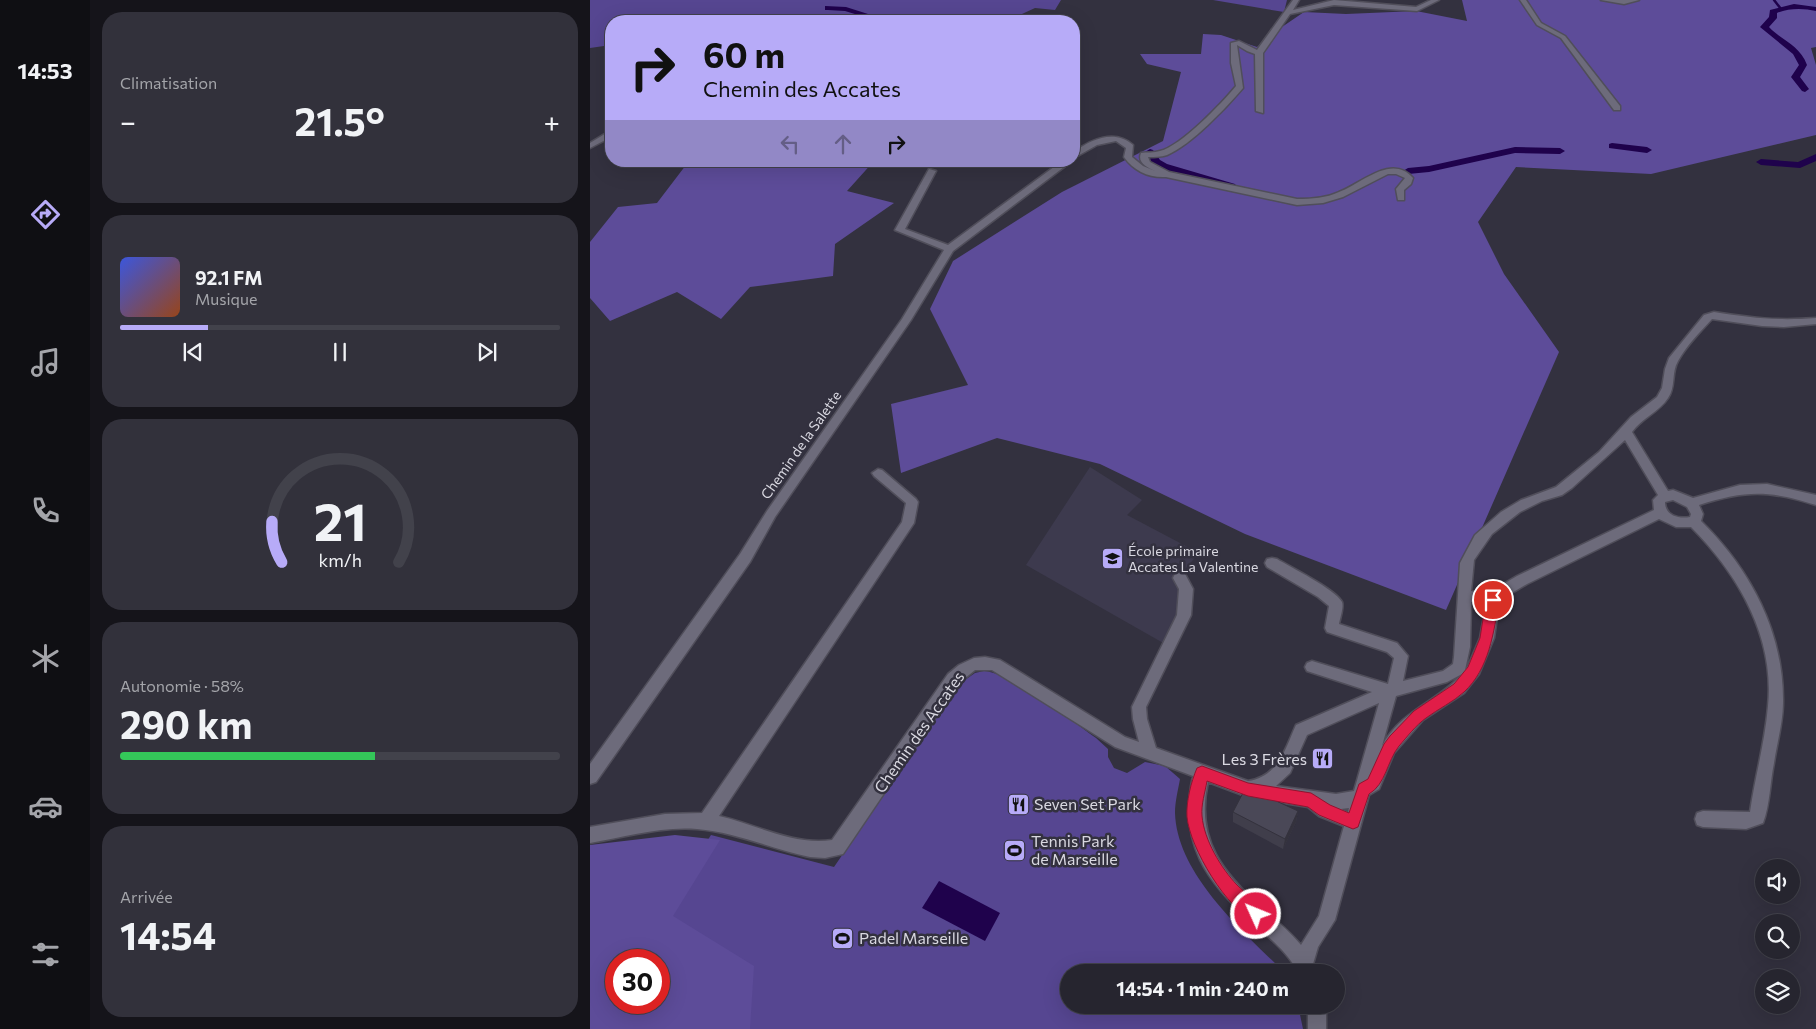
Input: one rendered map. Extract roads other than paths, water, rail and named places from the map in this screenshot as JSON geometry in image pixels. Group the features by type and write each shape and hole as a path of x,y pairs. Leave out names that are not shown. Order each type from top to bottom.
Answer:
{"street":[{"path":"1260,111 1259,53 1296,0"},
{"path":"1288,13 1336,1 1417,9 1436,0"},
{"path":"1523,0 1539,24 1563,37 1617,108"},
{"path":"1604,0 1613,2 1636,0"},
{"path":"1166,174 1167,172 1146,162 1144,155 1162,154 1173,149 1222,108 1235,94 1240,86 1234,63 1233,44 1237,42 1249,50 1259,53"},
{"path":"590,146 605,137"},
{"path":"1080,152 1099,140 1115,138 1126,142 1130,147 1128,157 1134,166 1144,171 1288,200 1315,202 1340,195 1365,184 1383,172 1392,171 1405,173 1409,178 1408,182 1400,189 1401,198"},
{"name":"Chemin de la Salette","path":"590,777 745,558 771,514 906,320 949,249 1060,167"},
{"path":"932,171 924,190 904,219 900,230 949,249"},
{"path":"1248,790 1262,786 1283,770 1290,761 1301,730 1392,691 1447,676 1459,668 1467,559 1490,528 1504,516 1535,498 1559,491 1598,460 1626,432 1635,420 1666,395 1670,365 1708,317 1719,315 1746,321 1784,324 1816,321"},
{"path":"1626,432 1665,496"},
{"path":"706,821 908,523 912,502 878,472"},
{"path":"1692,503 1731,490 1750,487 1768,488 1816,500"},
{"path":"1665,496 1680,497 1692,503 1697,514 1693,521 1686,524 1675,522 1661,512 1658,505 1659,500 1665,496"},
{"path":"1362,794 1373,784 1389,748 1395,740 1418,715 1459,688 1474,670 1487,638 1493,600 1522,580 1661,512"},
{"path":"1693,521 1710,537 1737,572 1750,594 1766,628 1776,678 1776,705 1757,817 1746,821 1703,819"},
{"path":"1272,564 1323,593 1336,604 1332,628 1392,647 1401,656 1326,920 1310,943 1307,964"},
{"path":"1150,754 1140,719 1139,707 1184,615 1186,589 1180,578"},
{"path":"1464,595 1493,600"},
{"name":"Chemin des Accates","path":"590,835 676,821 706,821 809,849 828,851 838,848 953,679 965,667 976,662 988,662 1000,666 1120,742 1248,790 1336,802 1362,794"},
{"path":"1312,667 1392,691"},
{"path":"1202,773 1195,804 1195,817 1199,836 1206,854 1230,890 1284,939 1303,964"},
{"path":"1311,800 1324,810 1353,822"},
{"path":"1317,1014 1318,1029"}],"waterway":[{"path":"1774,0 1781,9"},
{"path":"1805,89 1795,77 1803,65 1800,58 1792,48 1764,27 1773,18 1773,12 1783,8 1806,7 1816,9"},
{"path":"828,8 846,9 866,15"},
{"path":"1612,146 1647,150"},
{"path":"1408,171 1429,169 1515,150 1560,151"},
{"path":"1150,152 1156,162 1163,166 1231,186"},
{"path":"1761,162 1800,165 1816,157"}],"place":[{"name":"École primaire Accates La Valentine","path":"1112,559"},
{"name":"Les 3 Frères","path":"1323,759"},
{"name":"Seven Set Park","path":"1018,804"},
{"name":"Tennis Park de Marseille","path":"1015,850"},
{"name":"Padel Marseille","path":"843,938"}]}
